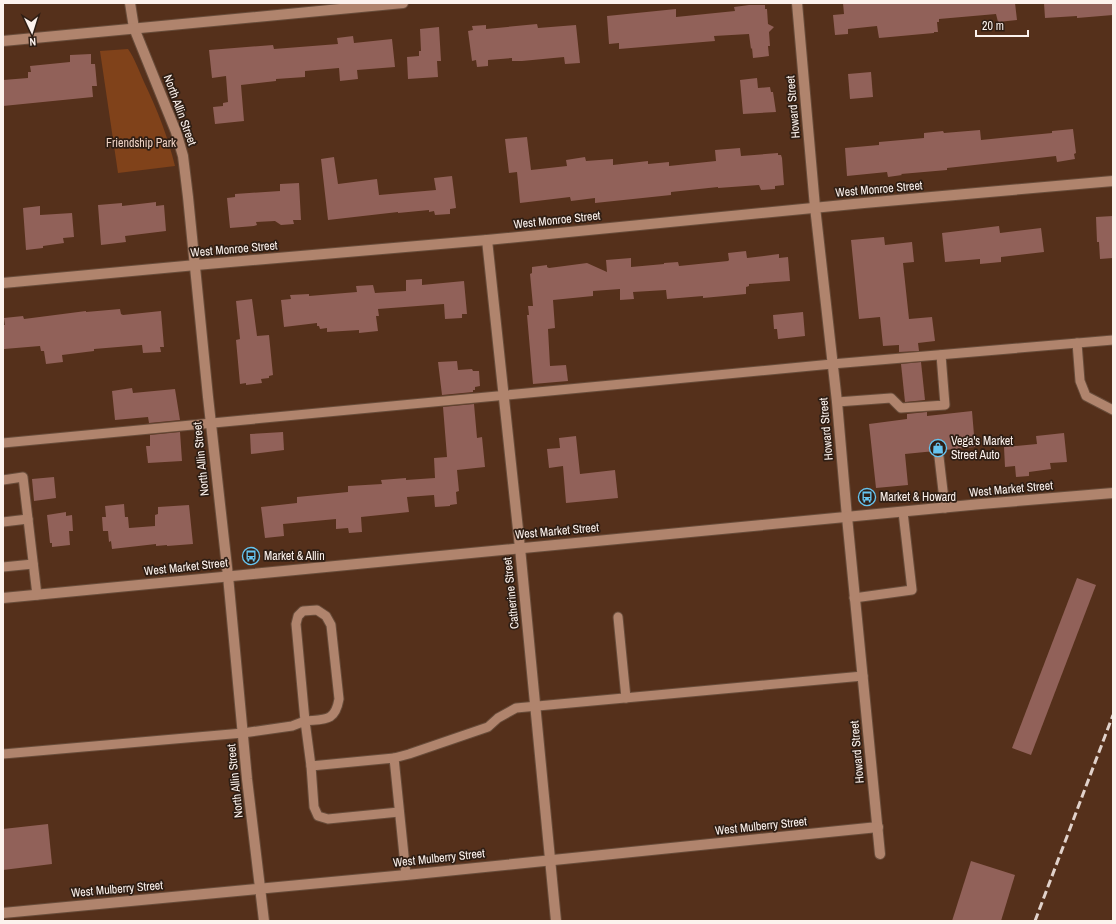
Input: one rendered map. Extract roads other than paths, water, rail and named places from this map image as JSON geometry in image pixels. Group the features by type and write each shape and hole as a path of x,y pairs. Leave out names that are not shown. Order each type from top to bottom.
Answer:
{"street":[{"name":"North Allin Street","path":"130,3 134,28 167,109 179,144 188,197 196,265 210,423 228,576 243,733 264,921"},
{"path":"3,41 403,3"},
{"name":"Howard Street","path":"797,3 880,854"},
{"name":"West Monroe Street","path":"3,283 487,240 816,207 1113,181"},
{"name":"Catherine Street","path":"487,240 520,548 556,921"},
{"name":"West Market Street","path":"3,598 1113,493"},
{"name":"West Mulberry Street","path":"3,913 878,828"}],"lane":[{"path":"3,443 832,364 1113,340"},
{"path":"1077,343 1080,381 1086,396 1113,410"},
{"path":"836,402 891,398 901,408 945,405 941,355"},
{"path":"939,457 945,508"},
{"path":"3,480 23,477 37,595"},
{"path":"854,598 912,590 903,512"},
{"path":"3,522 28,519"},
{"path":"3,567 34,564"},
{"path":"3,754 243,733 292,726 305,721 329,718 337,711 339,699 332,625 326,616 317,610 303,610 298,616 296,624 305,721 314,807 318,816 328,819 399,812"},
{"path":"618,617 626,698"},
{"path":"310,766 394,758 409,754 488,727 498,718 516,708 863,676"},
{"path":"394,758 406,875"}],"railway":[{"path":"1035,921 1113,715"}],"place":[{"name":"Vega's Market Street Auto","path":"938,448"},
{"name":"Market & Howard","path":"867,497"},
{"name":"Market & Allin","path":"251,556"}],"park label":[{"name":"Friendship Park","path":"141,143"}]}
